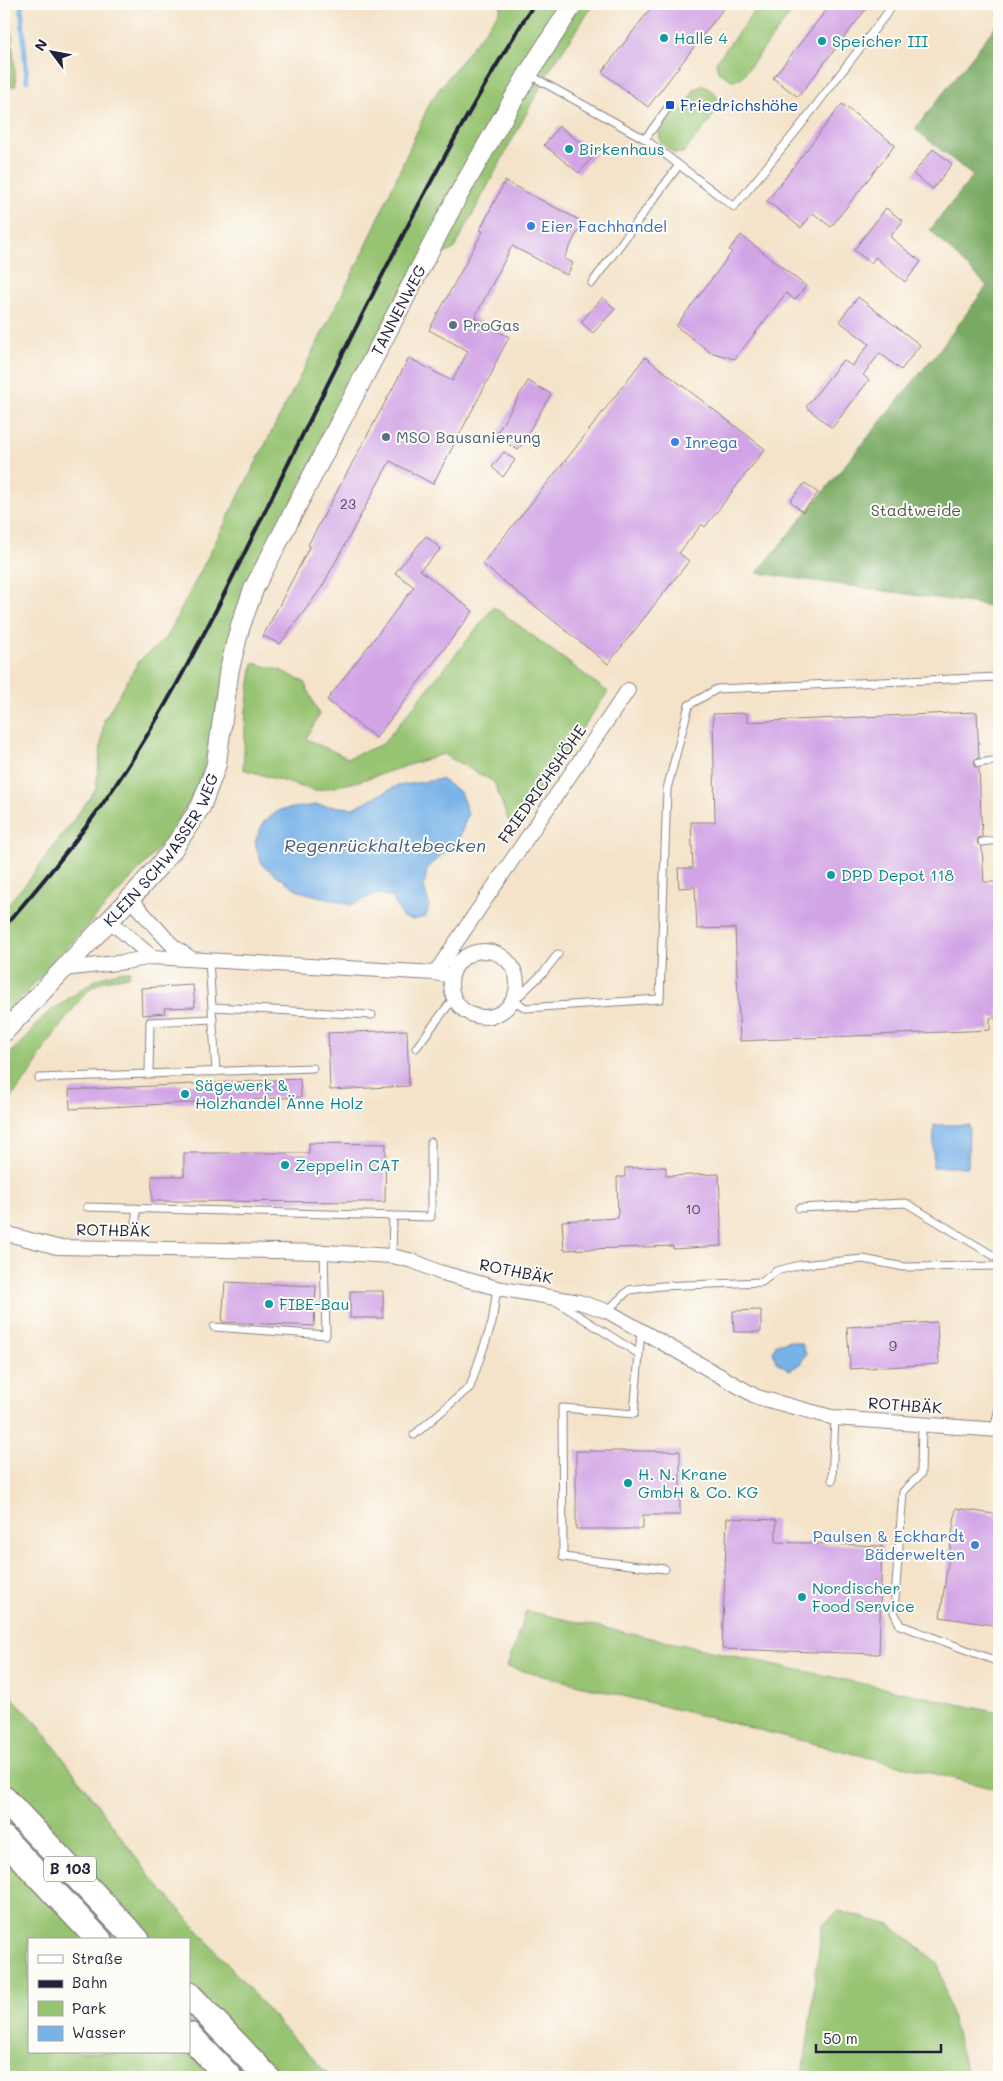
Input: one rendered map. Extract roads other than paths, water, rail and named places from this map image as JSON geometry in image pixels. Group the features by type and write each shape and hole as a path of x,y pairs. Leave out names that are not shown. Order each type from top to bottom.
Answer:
{"highway":[{"name":"B 103","path":"4,1799 135,1938"},
{"name":"B 103","path":"4,1839 96,1938"},
{"path":"190,1996 267,2077"},
{"path":"190,2036 228,2077"}],"street":[{"name":"TANNENWEG","path":"240,627 254,588 456,199 528,74 573,4"},
{"name":"KLEIN SCHWASSER WEG","path":"4,1032 171,852 202,806 216,766 229,671 240,627"},
{"name":"FRIEDRICHSHÖHE","path":"435,973 628,690"},
{"path":"130,898 173,946 193,959"},
{"path":"109,920 152,957"},
{"path":"478,950 497,952 512,964 518,983 514,1001 499,1015 480,1018 464,1012 453,999 451,976 460,959 478,950"},
{"path":"63,969 152,957 435,973 451,976"},
{"name":"ROTHBÄK","path":"4,1233 57,1247 324,1252 392,1256 497,1288 547,1295 607,1311 757,1397 835,1418 996,1429"}],"lane":[{"path":"528,74 645,139 734,208 894,4"},
{"path":"645,139 670,105"},
{"path":"592,283 679,165"},
{"path":"558,954 544,972 514,1001 526,1008 660,999 668,788 688,705 717,689 999,677"},
{"path":"979,763 999,760"},
{"path":"982,842 999,840"},
{"path":"209,959 216,1072"},
{"path":"416,1048 453,999"},
{"path":"212,1006 372,1015"},
{"path":"150,1074 150,1022 213,1019"},
{"path":"39,1078 313,1068"},
{"path":"87,1207 431,1217 431,1142"},
{"path":"799,1208 906,1203 999,1259"},
{"path":"136,1208 136,1222"},
{"path":"392,1256 393,1216"},
{"path":"214,1327 326,1335 324,1252"},
{"path":"607,1311 629,1290 661,1286 762,1282 776,1271 800,1265 863,1259 904,1267 999,1266"},
{"path":"414,1435 470,1387 492,1323 497,1288"},
{"path":"547,1295 639,1354"},
{"path":"641,1330 634,1414 562,1408 563,1557 665,1569"},
{"path":"996,1429 999,1408"},
{"path":"832,1480 835,1418"},
{"path":"922,1424 922,1474 903,1492 894,1612 900,1625 999,1662"}],"water":[{"name":"Regenrückhaltebecken","path":"441,779 460,792 468,813 459,839 427,869 424,887 429,905 426,917 413,920 403,918 392,897 376,894 351,905 299,891 262,865 255,842 263,823 279,810 316,805 353,808 397,786"},
{"path":"934,1125 969,1125 968,1167 933,1167"},
{"path":"790,1341 802,1344 806,1354 800,1364 790,1370 776,1362 773,1352 776,1344"}],"waterway":[{"path":"21,4 27,81"}],"railway":[{"path":"4,927 85,829 152,728 217,609 409,223 469,112 534,4"}],"place":[{"name":"Halle 4","path":"664,38"},
{"name":"Speicher III","path":"822,41"},
{"name":"Friedrichshöhe","path":"670,105"},
{"name":"Birkenhaus","path":"569,149"},
{"name":"Eier Fachhandel","path":"531,226"},
{"name":"ProGas","path":"453,325"},
{"name":"MSO Bausanierung","path":"386,437"},
{"name":"Inrega","path":"675,442"},
{"name":"DPD Depot 118","path":"831,875"},
{"name":"Sägewerk & Holzhandel Änne Holz","path":"185,1094"},
{"name":"Zeppelin CAT","path":"285,1165"},
{"name":"FIBE-Bau","path":"269,1304"},
{"name":"H. N. Krane GmbH & Co. KG","path":"628,1483"},
{"name":"Paulsen & Eckhardt Bäderwelten","path":"975,1545"},
{"name":"Nordischer Food Service","path":"802,1597"}],"park label":[{"name":"Stadtweide","path":"916,510"}]}
